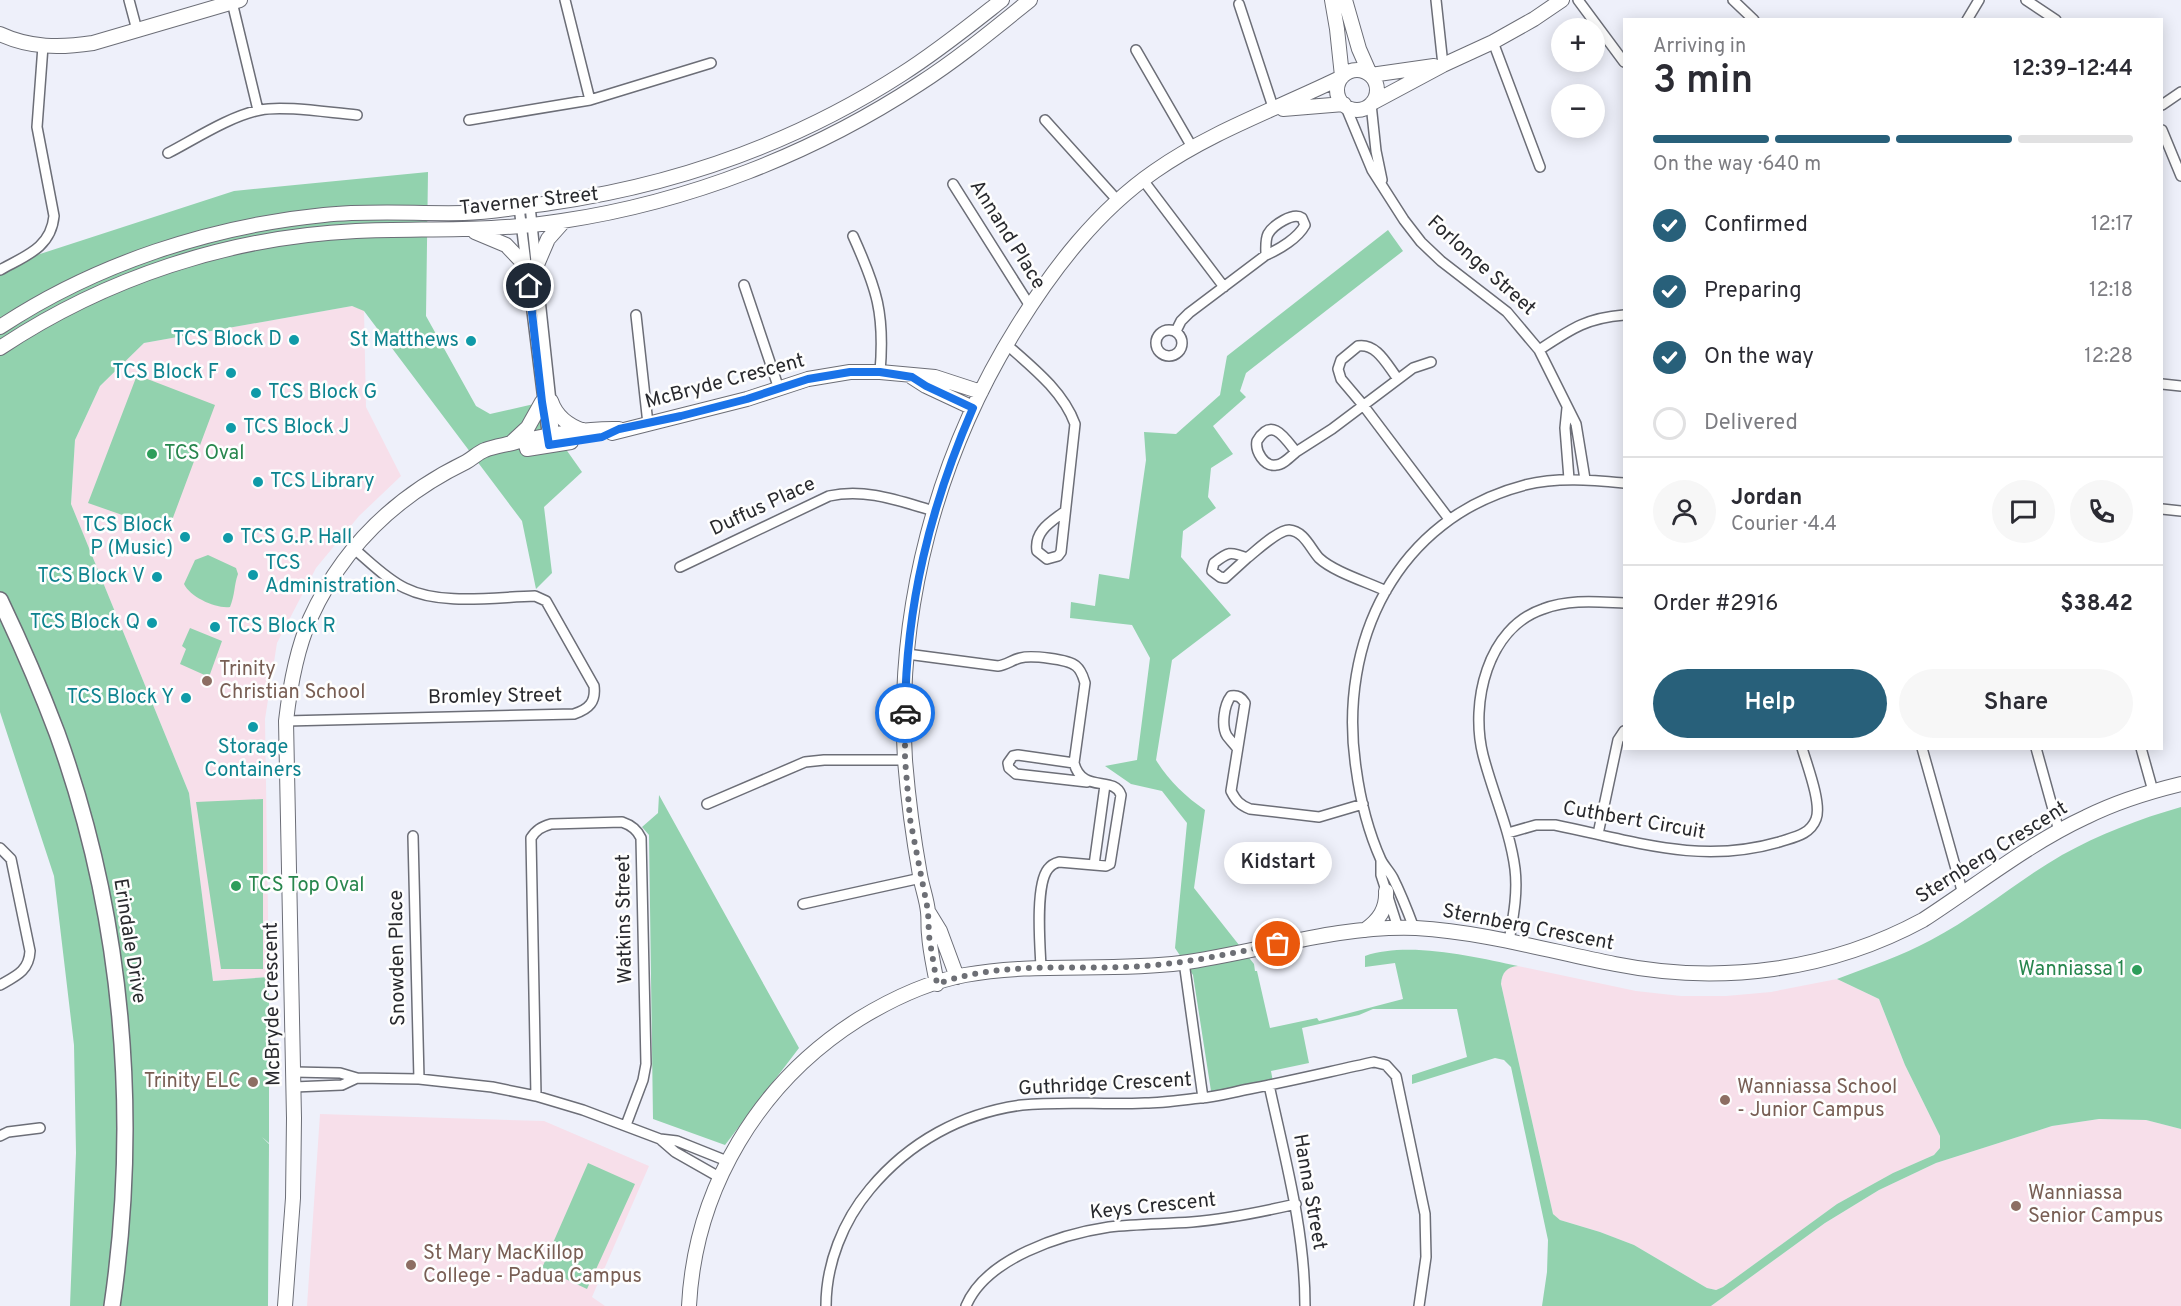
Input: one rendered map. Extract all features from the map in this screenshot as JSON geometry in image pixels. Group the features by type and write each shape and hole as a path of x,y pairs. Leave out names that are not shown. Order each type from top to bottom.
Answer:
{"main road":[{"name":"Erindale Drive","path":"0,600 29,662 57,734 79,801 97,871 107,923 120,1018 125,1112 123,1196 112,1306"}],"street":[{"path":"129,0 137,30"},
{"path":"565,0 590,100"},
{"name":"Taverner Street","path":"0,327 73,286 122,264 182,244 281,221 324,215 388,212 466,213 615,193 672,178 736,157 807,128 857,102 904,73 1002,0"},
{"name":"Taverner Street","path":"0,348 63,310 102,292 182,261 229,248 278,239 343,232 467,230 564,221 677,196 735,177 818,141 870,114 968,50 1030,0"},
{"path":"1332,0 1342,77 1337,91 1344,105"},
{"path":"1345,0 1359,49 1377,89 1371,104"},
{"path":"1436,0 1443,65"},
{"path":"1274,110 1344,105 1358,110 1443,65 1493,42 1562,0"},
{"path":"1578,0 1623,61"},
{"path":"1733,0 1752,18"},
{"path":"1968,18 1979,0"},
{"path":"2026,0 2053,18"},
{"path":"0,34 43,46 93,43 236,1 258,110"},
{"path":"1239,4 1274,110"},
{"path":"1493,42 1540,166"},
{"path":"0,270 41,246 49,238 53,228 54,216 37,127 43,46"},
{"path":"1136,50 1192,147"},
{"path":"469,120 590,100 711,63"},
{"path":"937,984 929,936 928,911 910,819 905,759 907,654 917,582 934,511 956,446 1006,344 1030,306 1080,239 1143,180 1192,147 1232,126 1274,110 1356,70 1370,75 1443,65"},
{"path":"2163,104 2181,92"},
{"name":"Forlonge Street","path":"1371,104 1376,151 1383,186"},
{"name":"Forlonge Street","path":"1344,105 1372,170 1404,220 1442,261 1507,312 1539,350 1576,424 1585,479"},
{"path":"168,153 239,117 258,110 278,109 357,116"},
{"path":"1045,120 1118,201"},
{"path":"2163,132 2181,176"},
{"path":"1143,180 1224,287"},
{"name":"Annand Place","path":"953,183 1030,306"},
{"path":"525,206 551,440"},
{"path":"1176,331 1181,321 1189,313 1302,231 1305,225 1302,218 1298,215 1292,216 1269,232 1266,240 1266,255"},
{"path":"531,267 548,239 564,221"},
{"path":"467,230 501,241 531,267"},
{"path":"853,236 871,277 878,301 882,326 880,372"},
{"path":"744,285 778,389"},
{"path":"636,315 648,424"},
{"path":"1539,350 1586,321 1604,316 1623,315"},
{"path":"1006,344 1046,380 1071,414 1075,424 1061,552 1058,556 1047,559 1037,551 1039,534 1043,528 1064,512"},
{"path":"1398,379 1376,350 1369,346 1358,346 1345,355 1338,369 1341,379 1449,519"},
{"path":"1296,452 1281,432 1273,429 1266,431 1257,441 1257,451 1268,464 1282,463 1413,368 1431,362"},
{"name":"McBryde Crescent","path":"484,454 585,431 648,424 714,408 821,376 850,372 935,377 981,392"},
{"name":"McBryde Crescent","path":"912,377 973,408"},
{"path":"2163,384 2181,386"},
{"path":"546,402 573,427 585,431"},
{"path":"510,444 528,427 546,402"},
{"name":"Forlonge Street","path":"1567,408 1565,429 1569,479"},
{"name":"McBryde Crescent","path":"285,1306 292,1198 294,1087 286,721 293,673 309,621 332,577 353,548 387,513 415,490 442,473 510,444 602,437 619,429"},
{"path":"1398,928 1381,875 1381,861 1363,804 1352,735 1355,684 1363,649 1386,591 1405,561 1421,543 1449,519 1475,503 1528,484 1569,479 1623,483"},
{"name":"Duffus Place","path":"680,567 814,502 837,494 871,493 934,511"},
{"path":"2163,509 2181,511"},
{"path":"1247,558 1281,533 1295,531 1320,558 1331,566 1386,591"},
{"name":"Bromley Street","path":"286,721 574,714 590,706 594,699 594,686 546,601 534,596 448,598 422,595 398,584 353,548"},
{"path":"1509,941 1516,897 1516,872 1508,833 1483,754 1479,728 1484,679 1497,647 1508,632 1523,619 1540,610 1571,602 1623,603"},
{"path":"907,654 998,666 1018,658 1030,657 1066,662 1076,666 1083,674 1085,683 1074,763 1079,776 1092,783"},
{"path":"1237,748 1227,736 1224,728 1227,701 1231,696 1242,698 1245,703 1231,791 1240,805 1250,809 1319,817 1363,804"},
{"path":"1598,834 1618,740 1623,732"},
{"name":"Cuthbert Circuit","path":"1508,833 1536,825 1555,825 1679,851 1706,853 1757,848 1802,835 1811,828 1817,818 1818,807 1803,750"},
{"path":"1923,750 1963,894"},
{"path":"2037,750 2059,831"},
{"path":"2142,750 2153,791"},
{"path":"1041,967 1039,914 1044,876 1052,865 1068,861 1106,866 1111,861 1120,792 1113,785 1016,774 1009,768 1008,763 1013,756 1018,755 1074,763"},
{"path":"707,804 805,762 905,759"},
{"name":"Sternberg Crescent","path":"689,1306 692,1273 707,1209 727,1161 753,1118 783,1081 810,1054 837,1033 904,995 957,977 1006,969 1127,967 1184,962 1311,937 1398,928 1472,934 1618,965 1683,974 1728,974 1770,970 1811,963 1862,947 1906,929 2059,831 2116,804 2181,784"},
{"path":"1094,865 1105,785"},
{"name":"Watkins Street","path":"536,1096 531,838 535,831 551,824 622,822 638,832 640,838 646,1064 643,1080 626,1125"},
{"name":"Snowden Place","path":"413,836 419,1079"},
{"path":"0,848 11,858 30,951 30,960 23,971 0,984"},
{"path":"1381,861 1393,877 1414,928"},
{"path":"803,904 921,879"},
{"path":"1365,930 1382,914 1386,891"},
{"path":"928,911 940,931 957,977"},
{"path":"1184,962 1203,1098"},
{"name":"Guthridge Crescent","path":"826,1306 828,1281 835,1252 846,1225 862,1199 892,1165 916,1145 943,1128 974,1117 1023,1105 1147,1103 1203,1098 1374,1062 1386,1065 1393,1071 1424,1204 1426,1257 1419,1306"},
{"path":"294,1072 340,1072 357,1078 419,1079 536,1096 626,1125 660,1139 682,1143 727,1161"},
{"path":"294,1087 342,1085 357,1078"},
{"name":"Hanna Street","path":"1269,1085 1296,1204 1301,1240 1305,1306"},
{"path":"0,1136 8,1132 40,1128"},
{"path":"660,1139 677,1154 719,1177"},
{"name":"Keys Crescent","path":"966,1306 978,1286 1013,1259 1042,1245 1073,1235 1116,1227 1193,1222 1245,1215 1296,1204"}],"shaded area":[{"name":"Trinity Christian School","path":"352,306 364,310 366,407 401,476 359,516 316,568 277,643 265,719 269,977 213,981 189,793 71,504 75,440 100,386 144,343"},
{"name":"Wanniassa School - Junior Campus","path":"1518,966 1636,991 1681,996 1726,996 1771,992 1837,979 1879,999 1905,1065 1940,1136 1940,1148 1934,1155 1893,1173 1837,1204 1723,1287 1716,1290 1707,1288 1634,1245 1560,1220 1553,1214 1501,984 1505,970"},
{"path":"320,1114 544,1121 649,1166 592,1297 605,1306 307,1306"},
{"name":"Wanniassa Senior Campus","path":"2099,1119 2146,1120 2181,1129 2181,1306 1711,1306 1825,1223 1879,1190 1936,1163 2052,1126"}],"green space":[{"path":"428,172 426,316 476,406 490,414 534,404 582,472 544,507 552,573 536,589 522,521 364,311 352,306 144,343 100,386 75,440 71,504 189,793 213,981 269,977 269,1143 262,1137 269,1144 268,1306 70,1306 76,1153 74,1045 54,876 0,712 0,267 234,191"},
{"path":"1388,230 1403,251 1246,373 1240,391 1246,397 1213,426 1233,454 1211,468 1208,497 1216,508 1183,531 1181,557 1231,615 1172,660 1156,760 1178,788 1205,810 1194,888 1254,964 1270,1028 1317,1018 1319,1021 1403,999 1395,963 1365,967 1365,956 1382,952 1421,950 1518,966 1506,971 1501,984 1553,1214 1560,1220 1634,1245 1707,1288 1716,1290 1837,1204 1893,1173 1934,1155 1940,1148 1940,1136 1905,1065 1879,999 1837,979 1897,956 1948,931 2045,865 2076,847 2120,828 2181,807 2181,1129 2146,1120 2099,1119 2052,1126 1936,1163 1879,1190 1825,1223 1711,1306 1542,1306 1547,1272 1548,1240 1511,1067 1504,1060 1495,1058 1412,1084 1412,1075 1467,1057 1457,1009 1373,1009 1359,1015 1302,1028 1309,1063 1271,1071 1273,1082 1211,1091 1193,975 1175,948 1187,823 1162,791 1131,784 1105,766 1137,760 1150,658 1132,625 1070,618 1071,602 1095,606 1099,574 1129,579 1146,460 1144,432 1176,434 1220,395 1227,356"},
{"name":"TCS Oval","path":"137,375 215,405 168,531 88,503"},
{"path":"208,555 236,568 238,574 230,607 204,601 187,589 184,584 195,560"},
{"path":"190,628 222,641 209,677 180,664 186,649 182,646"},
{"path":"659,795 799,1048 725,1145 653,1119 649,835 642,827 658,813"},
{"name":"TCS Top Oval","path":"263,799 263,969 221,969 196,802"},
{"path":"588,1163 635,1184 587,1289 542,1268"}],"way so far":[{"path":"905,713 905,759 910,819 928,911 929,936 937,984 964,975 1006,969 1127,967 1184,962 1278,944"}],"place":[{"name":"TCS Block D","path":"294,340"},
{"name":"St Matthews","path":"471,341"},
{"name":"TCS Block F","path":"231,373"},
{"name":"TCS Block G","path":"256,393"},
{"name":"TCS Block J","path":"231,428"},
{"name":"TCS Oval","path":"152,454"},
{"name":"TCS Library","path":"258,482"},
{"name":"TCS Block P (Music)","path":"185,537"},
{"name":"TCS G.P. Hall","path":"228,538"},
{"name":"TCS Administration","path":"253,575"},
{"name":"TCS Block V","path":"157,577"},
{"name":"TCS Block Q","path":"152,623"},
{"name":"TCS Block R","path":"215,627"},
{"name":"Trinity Christian School","path":"207,681"},
{"name":"TCS Block Y","path":"186,698"},
{"name":"Storage Containers","path":"253,727"},
{"name":"TCS Top Oval","path":"236,886"},
{"name":"Kidstart","path":"1278,944"},
{"name":"Wanniassa 1","path":"2137,970"},
{"name":"Trinity ELC","path":"253,1082"},
{"name":"Wanniassa School - Junior Campus","path":"1725,1100"},
{"name":"Wanniassa Senior Campus","path":"2016,1206"},
{"name":"St Mary MacKillop College - Padua Campus","path":"411,1265"}],"route":[{"path":"529,286 549,445 602,437 619,429 747,399 808,379 850,372 880,372 912,377 973,408 956,446 925,546 909,636 905,713"}]}
